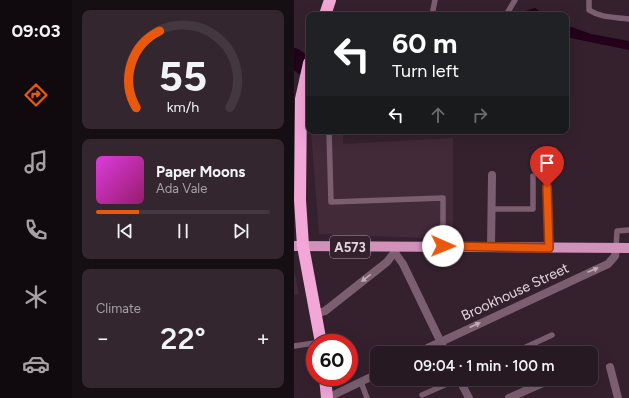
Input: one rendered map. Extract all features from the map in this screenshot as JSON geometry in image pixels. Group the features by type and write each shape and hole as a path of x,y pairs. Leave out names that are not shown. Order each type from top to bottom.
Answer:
{"highway":[{"path":"326,12 330,0"},
{"path":"306,75 301,99 298,246 316,314 320,334"},
{"path":"326,386 327,398"}],"main road":[{"name":"A573","path":"298,246 396,250 443,246 629,248"}],"street":[{"path":"491,247 492,175"},
{"name":"Brookhouse Street","path":"430,346 608,264 615,256 616,248"},
{"path":"316,314 331,306 387,262 396,250 442,346"},
{"path":"610,366 618,398"},
{"path":"327,398 370,378"},
{"path":"462,386 469,398"},
{"path":"509,398 536,386"}],"lane":[{"path":"432,12 434,0"},
{"path":"508,12 514,0"},
{"path":"589,0 589,10 594,14 602,17 611,16 629,19"},
{"path":"329,134 331,202 443,198 443,246"},
{"path":"549,248 546,173 554,150"},
{"path":"491,209 533,209 533,176"},
{"path":"616,248 617,231 629,230"},
{"path":"528,346 552,335"},
{"path":"294,346 306,344"},
{"path":"361,382 367,398"},
{"path":"422,394 441,386"}],"shaded area":[{"path":"535,8 541,12 522,12"},
{"path":"569,26 591,34 629,41 629,50 569,38"},
{"path":"311,134 343,134 343,144 453,138 453,239 319,234"},
{"path":"294,269 299,294 294,295"}],"waterway":[{"path":"294,58 306,67"}],"route":[{"path":"443,246 549,248 547,187"}]}
